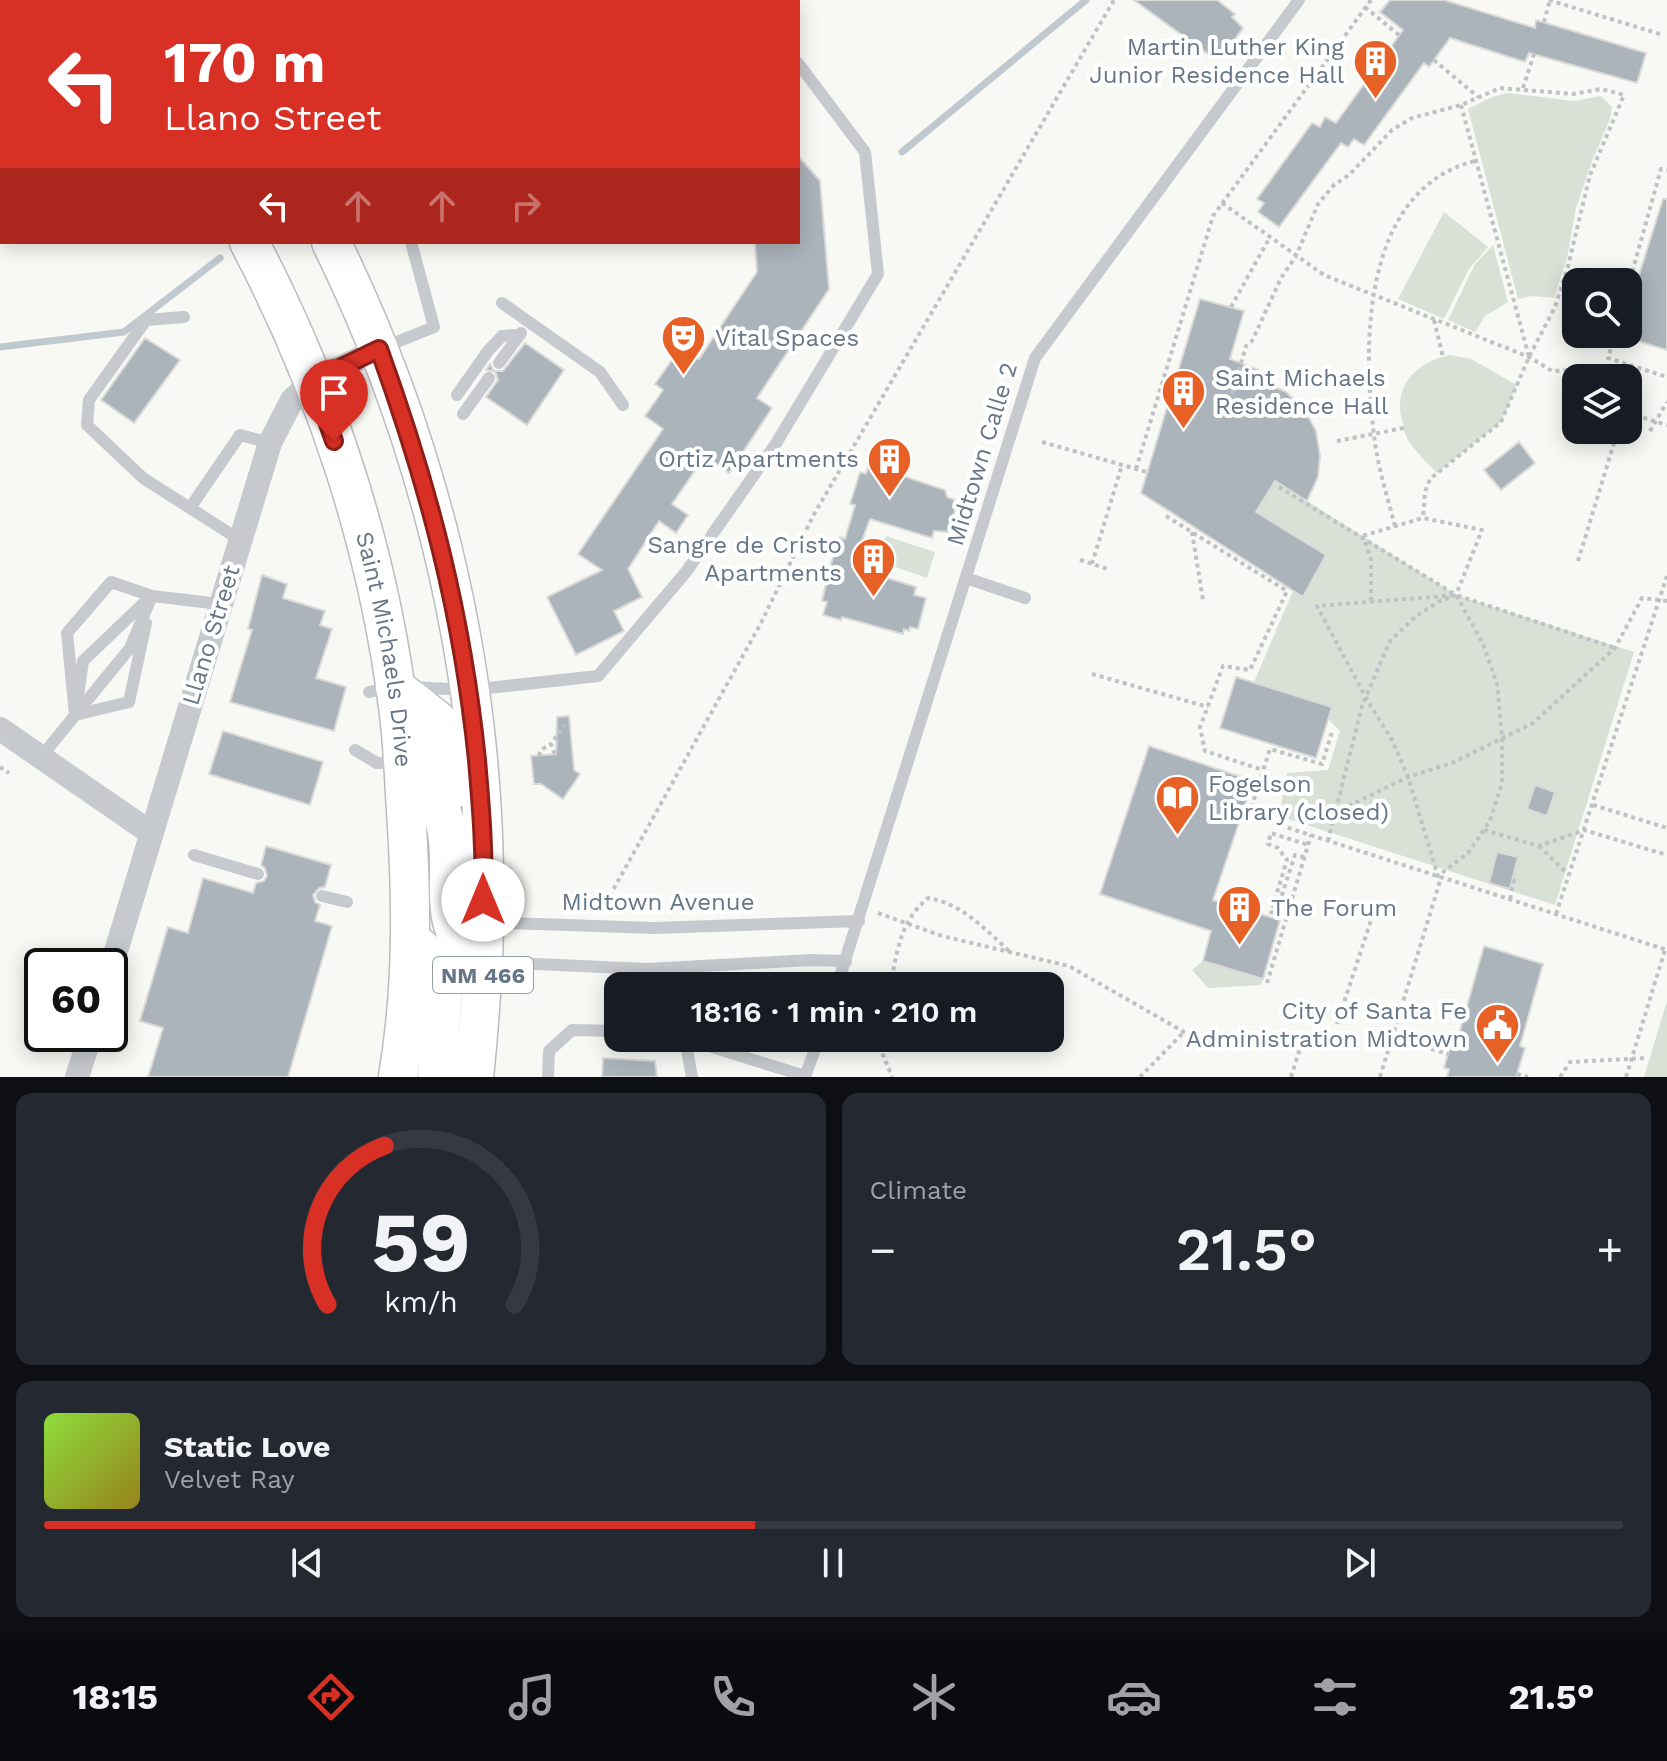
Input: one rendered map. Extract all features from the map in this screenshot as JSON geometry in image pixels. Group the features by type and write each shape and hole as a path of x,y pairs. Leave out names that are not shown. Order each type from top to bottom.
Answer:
{"main road":[{"name":"Saint Michaels Drive","path":"250,244 277,294 313,381 359,517 378,593 388,698 403,762 411,876 446,948 474,1077"},
{"name":"Saint Michaels Drive","path":"332,244 379,349 409,433 433,512 452,592 470,690 484,873 446,948 400,1071"},
{"path":"388,698 437,720 441,762 457,795 484,873"},
{"path":"388,698 447,830 446,948 437,1077"}],"street":[{"name":"Llano Street","path":"117,948 270,443 292,400 313,381 379,349"},
{"path":"0,729 151,833"},
{"path":"77,1077 85,1052"}],"lane":[{"name":"Midtown Calle 2","path":"842,972 1035,358 1299,0"},
{"path":"388,698 598,676 686,572 775,445 878,274 865,152 800,66"},
{"path":"379,349 434,327 412,244"},
{"path":"502,303 600,372 623,405"},
{"path":"184,317 146,320 89,400 87,425 143,478 240,540"},
{"path":"457,395 502,336 518,335 535,327"},
{"path":"499,363 518,335"},
{"path":"463,414 489,378"},
{"path":"190,508 240,435 270,443"},
{"path":"966,578 1025,598"},
{"path":"75,715 67,633 111,582 152,596 220,604"},
{"path":"41,757 130,648 152,596"},
{"path":"75,715 83,661 152,596"},
{"path":"75,715 129,702 152,596"},
{"path":"355,750 377,763 403,762"},
{"path":"194,855 258,874"},
{"path":"322,896 347,902"},
{"name":"Midtown Avenue","path":"446,948 505,923 654,928 859,921"},
{"path":"446,948 617,968 846,961"},
{"path":"617,968 621,972"},
{"path":"668,972 672,968"},
{"path":"548,1077 549,1051 572,1030 604,1031"},
{"path":"687,1052 692,1077"},
{"path":"727,1052 805,1077 814,1052"}],"path":[{"path":"593,926 761,623 813,516 1114,0"},
{"path":"1136,469 1213,216 1371,0"},
{"path":"1544,22 1549,0 1663,35"},
{"path":"1365,7 1399,35"},
{"path":"1523,88 1534,54"},
{"path":"1434,60 1479,98"},
{"path":"1232,394 1246,346 1252,341 1281,278 1296,256 1318,204 1392,130 1412,118 1461,105 1500,88 1573,94 1601,89 1624,95 1590,175 1555,307 1501,422 1430,479 1425,492 1423,518"},
{"path":"1461,105 1529,357"},
{"path":"1395,526 1374,434 1368,365 1374,295 1386,246 1403,210 1438,176 1475,161"},
{"path":"1633,268 1661,169 1667,170"},
{"path":"1222,203 1324,275 1529,357 1552,371 1562,370"},
{"path":"1231,307 1270,237"},
{"path":"1433,319 1443,357"},
{"path":"1611,348 1608,358 1667,377"},
{"path":"1650,431 1667,402"},
{"path":"1642,417 1667,425"},
{"path":"1337,441 1404,428"},
{"path":"1042,442 1147,472"},
{"path":"1578,561 1614,444"},
{"path":"1092,564 1122,465"},
{"path":"1279,487 1456,595 1615,648"},
{"path":"1166,516 1287,591 1250,670 1223,666 1200,727 1205,751 1263,770"},
{"path":"1328,841 1366,698 1390,641 1416,616 1456,595 1482,530 1423,518 1360,536"},
{"path":"1192,532 1203,600"},
{"path":"1360,536 1368,545 1371,559 1371,602"},
{"path":"1080,560 1108,569"},
{"path":"1556,914 1667,576"},
{"path":"1440,877 1408,777 1393,742 1317,606 1456,595"},
{"path":"1380,1077 1440,877 1468,853 1490,821 1502,783 1497,684 1483,644 1456,595"},
{"path":"1334,813 1408,777 1452,763 1533,723 1615,648 1642,598 1667,601"},
{"path":"1092,674 1208,707"},
{"path":"539,756 564,725"},
{"path":"1249,815 1270,749 1322,764 1332,732"},
{"path":"551,744 556,753"},
{"path":"0,767 9,773"},
{"path":"1592,805 1667,828"},
{"path":"1242,813 1666,950 1626,1077"},
{"path":"1484,830 1539,846 1569,875"},
{"path":"1539,846 1584,830 1667,855"},
{"path":"1304,857 1295,855 1276,913 1271,912 1287,860 1278,848 1268,844 1271,833 1308,845"},
{"path":"1267,983 1311,835"},
{"path":"1510,899 1512,879"},
{"path":"893,972 905,923 928,898 944,900 966,913 1011,952"},
{"path":"864,907 942,936 1069,966 1184,1032 1205,1039"},
{"path":"1337,1024 1375,908"},
{"path":"1140,1077 1184,1032"},
{"path":"1393,1037 1448,1054"},
{"path":"1299,1077 1292,1076 1302,1042"},
{"path":"882,1052 892,1077"},
{"path":"1560,1077 1570,1062 1647,1058"},
{"path":"1517,1074 1528,1077"}],"shaded area":[{"path":"1507,93 1574,101 1601,96 1612,107 1576,208 1567,258 1554,298 1532,296 1518,299 1468,109"},
{"path":"1444,212 1488,247 1469,269 1444,319 1398,299"},
{"path":"1493,245 1508,302 1485,316 1475,332 1448,320 1475,264"},
{"path":"1450,355 1471,359 1517,385 1501,422 1437,473 1408,440 1400,404 1406,384 1419,368"},
{"path":"1275,481 1456,595 1634,652 1555,905 1279,816 1287,773 1328,770 1340,731 1328,719 1331,707 1254,682 1293,591 1304,597 1325,555 1227,495"},
{"path":"886,536 935,552 927,578 878,561"},
{"path":"1203,961 1263,979 1261,985 1208,988 1192,970"},
{"path":"1667,1001 1667,1077 1644,1077"}],"building":[{"path":"1134,0 1217,0 1235,14 1232,17 1243,28 1223,55 1211,50 1208,54"},
{"name":"Martin Luther King Junior Residence Hall","path":"1390,0 1444,0 1535,28 1536,20 1646,53 1637,83 1529,53 1525,62 1450,38 1429,67 1424,63 1364,145 1354,139 1348,147 1341,143 1279,227 1258,212 1264,203 1257,199 1312,123 1320,127 1325,117 1336,123 1403,30 1380,12"},
{"path":"800,158 820,181 829,289 757,398 772,408 729,473 705,456 672,504 688,515 676,533 659,521 628,569 642,597 614,611 624,631 576,655 547,597 602,570 578,554 663,429 645,416 663,390 655,384 681,347 699,359 757,272 755,244 800,244"},
{"path":"1663,199 1667,199 1667,350 1642,342 1641,268"},
{"path":"1200,299 1244,311 1230,359 1264,372 1261,381 1286,392 1304,409 1316,431 1320,456 1318,477 1307,501 1275,481 1256,512 1326,555 1303,597 1141,493"},
{"path":"145,338 180,360 134,423 101,400"},
{"path":"525,343 564,370 527,425 486,397 498,380 495,371 503,371"},
{"path":"1519,442 1535,463 1501,490 1484,470"},
{"path":"870,460 887,465 885,470 945,490 947,497 958,501 948,532 934,531 932,538 870,519 852,567 916,587 914,595 926,598 918,629 904,629 903,634 842,617 841,620 823,615 827,602 822,601 830,567 840,537 845,539 855,505 850,504 860,472 866,474"},
{"path":"262,575 287,584 283,598 325,611 320,625 332,629 316,678 346,687 334,731 230,702 252,630 248,629"},
{"path":"1236,677 1332,707 1316,758 1220,728"},
{"path":"569,716 574,770 580,774 563,799 541,784 534,784 531,756 556,754 557,717"},
{"path":"223,731 323,762 310,805 209,774"},
{"name":"Fogelson Library (closed)","path":"1149,746 1253,781 1213,900 1280,920 1263,979 1203,961 1211,931 1100,894"},
{"path":"1535,785 1555,792 1547,816 1527,809"},
{"path":"266,846 331,865 325,887 319,888 313,895 320,905 315,921 332,926 288,1077 148,1077 163,1028 140,1021 168,927 188,933 203,878 253,893 256,883 264,881 267,876 261,865"},
{"path":"1497,852 1518,857 1510,889 1489,883"},
{"path":"1484,946 1543,964 1520,1046 1525,1048 1516,1077 1447,1077 1449,1069 1444,1068 1454,1032 1459,1034"},
{"path":"603,1058 655,1061 657,1077 602,1077"}],"waterway":[{"path":"902,152 1086,0"},
{"path":"0,347 124,332 220,258"}],"place":[{"name":"Martin Luther King Junior Residence Hall","path":"1375,100"},
{"name":"Vital Spaces","path":"684,377"},
{"name":"Saint Michaels Residence Hall","path":"1184,431"},
{"name":"Ortiz Apartments","path":"890,498"},
{"name":"Sangre de Cristo Apartments","path":"873,598"},
{"name":"Fogelson Library (closed)","path":"1177,837"},
{"name":"The Forum","path":"1240,947"},
{"name":"City of Santa Fe Administration Midtown","path":"1498,1064"}],"route":[{"path":"334,441 313,381 379,349 433,512 452,592 470,690 481,818 483,900"}]}
